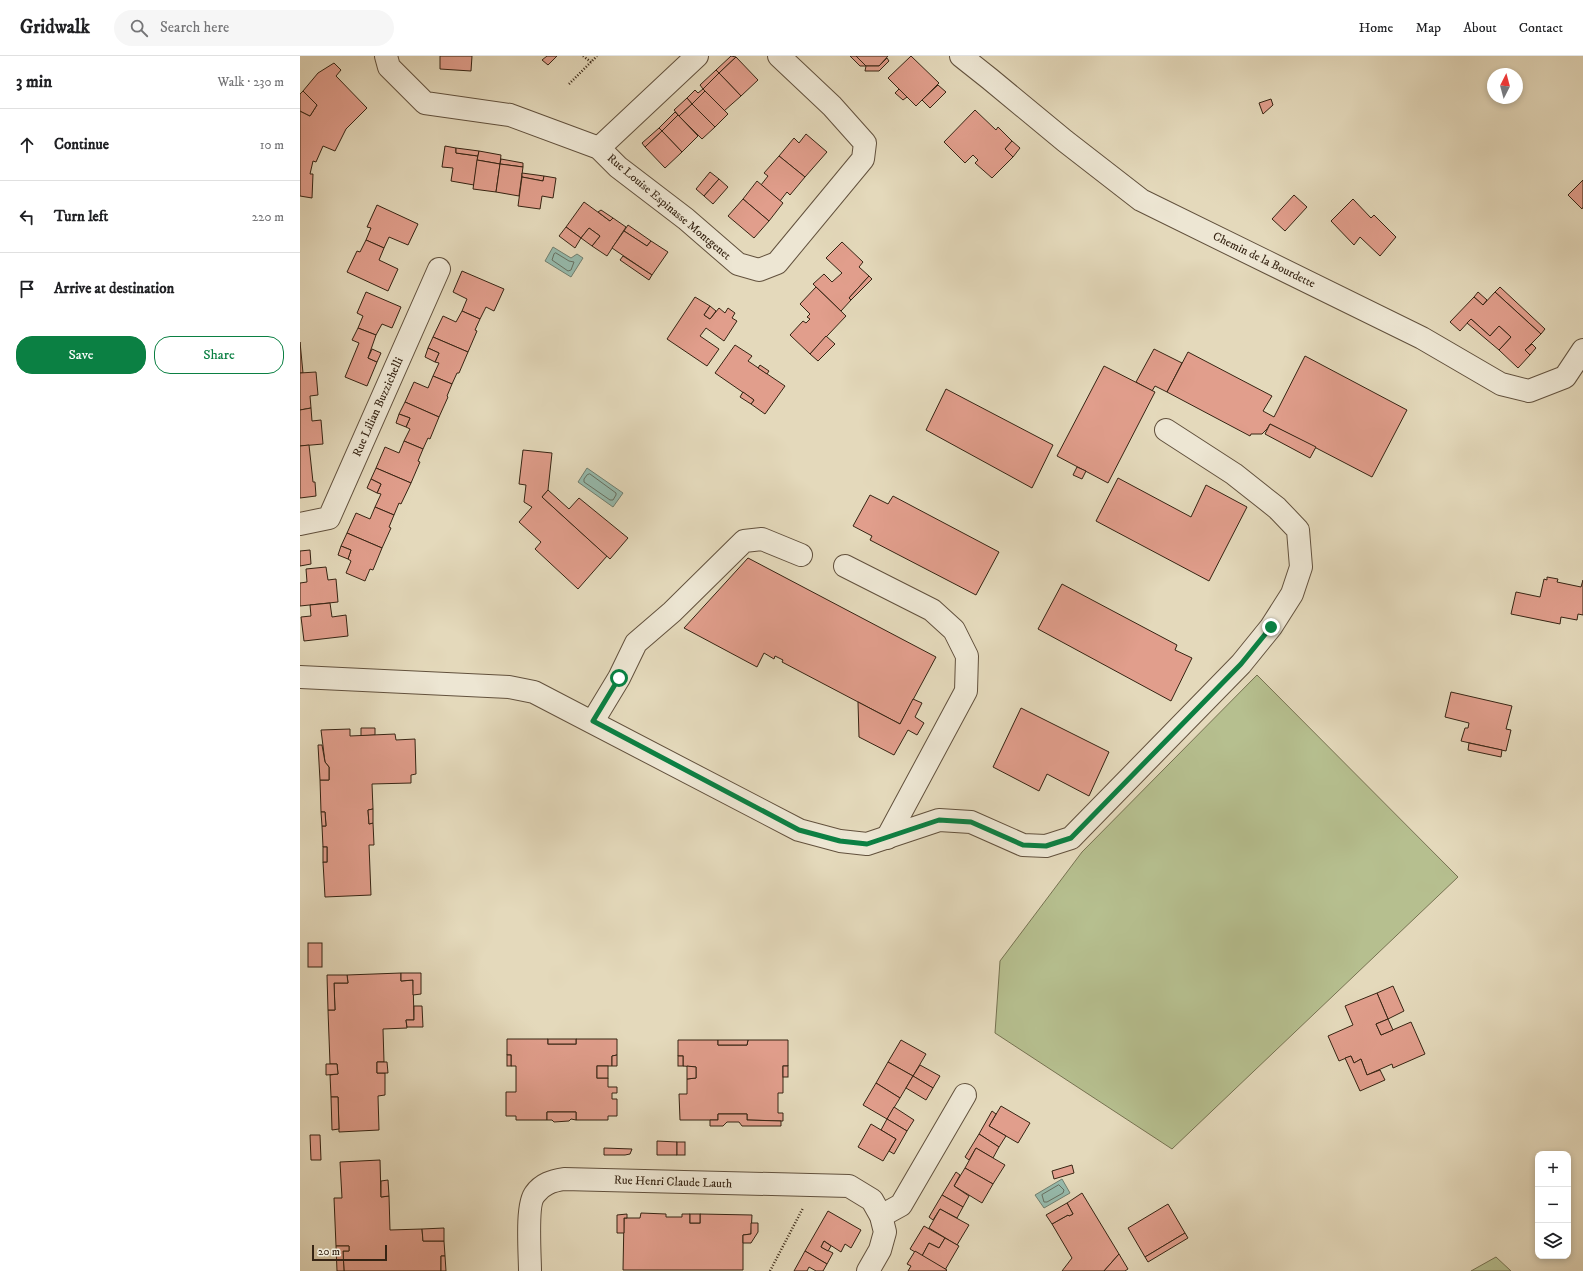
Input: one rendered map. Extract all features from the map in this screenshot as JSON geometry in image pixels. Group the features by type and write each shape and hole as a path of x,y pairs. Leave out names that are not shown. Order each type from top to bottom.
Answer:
{"street":[{"name":"Rue Louise Espinasse Montgenet","path":"386,56 389,68 425,103 510,115 599,148 618,167 686,219 738,264 759,270 777,263 863,159 865,143 832,106 779,56"},
{"name":"Rue Louise Espinasse Montgenet","path":"599,148 697,56"},
{"name":"Chemin de la Bourdette","path":"961,56 1065,141 1141,200 1422,338 1501,384 1529,391 1565,377 1583,350"},
{"name":"Rue Lilian Buzzichelli","path":"300,524 329,518 439,269"},
{"path":"300,677 509,687 534,692 593,721 799,830 840,841 867,844 939,820 971,822 1023,845 1046,846 1071,838 1241,664 1271,627 1292,594 1301,567 1298,530 1277,508 1234,474 1166,430"},
{"path":"593,721 619,678 636,643 672,612 744,540 762,539 801,555"},
{"path":"845,566 932,610 954,630 967,656 966,691 886,838"},
{"path":"881,1216 900,1205 965,1095"},
{"name":"Rue Henri Claude Lauth","path":"530,1271 530,1210 534,1195 548,1183 564,1179 849,1186 872,1200 881,1216 885,1232 880,1250 868,1271"}],"path":[{"path":"583,56 590,62"},
{"path":"569,84 597,56"},
{"path":"770,1271 807,1202 810,1185"}],"green space":[{"path":"1257,675 1458,877 1172,1149 995,1033 1000,961 1082,852"},
{"path":"1496,1257 1511,1271 1471,1271"}],"water":[{"path":"553,247 571,258 577,254 583,258 571,277 545,261"},
{"path":"587,468 623,493 613,507 578,482"},
{"path":"1062,1179 1070,1193 1044,1208 1035,1195"}],"building":[{"path":"440,56 472,56 471,71 440,69"},
{"path":"547,56 557,56 548,65 542,60"},
{"path":"731,56 736,57 719,73 716,70"},
{"path":"850,56 856,56 866,66 860,66"},
{"path":"856,56 888,56 879,66 866,66"},
{"path":"911,56 939,83 916,106 888,78"},
{"path":"736,57 758,80 741,96 719,73"},
{"path":"887,58 889,61 879,71 865,71 866,66 879,66"},
{"path":"334,63 341,70 336,76 367,108 346,129 335,151 323,146 316,162 313,161 310,174 313,174 312,198 300,196 300,111 310,116 317,105 303,91 318,73"},
{"path":"716,70 719,73 703,89 700,85"},
{"path":"719,73 741,96 724,111 703,89"},
{"path":"938,85 946,92 930,108 922,100"},
{"path":"703,89 705,91 692,104 687,98 695,90 698,93"},
{"path":"899,89 907,97 903,100 895,93"},
{"path":"303,91 317,105 310,116 300,111 300,94"},
{"path":"705,91 728,114 715,127 692,104"},
{"path":"687,98 692,104 679,116 674,110"},
{"path":"1271,99 1273,105 1263,114 1259,103"},
{"path":"692,104 715,127 702,139 679,116"},
{"path":"975,110 996,130 998,127 1012,141 1005,149 1013,157 992,178 975,163 978,160 973,155 965,163 944,142"},
{"path":"675,112 678,115 662,131 659,128"},
{"path":"678,115 698,136 682,152 662,131"},
{"path":"659,128 662,131 645,147 642,143"},
{"path":"662,131 682,152 665,168 645,147"},
{"path":"806,134 827,152 805,177 779,156 794,138 799,143"},
{"path":"1012,141 1020,148 1013,157 1005,149"},
{"path":"445,146 456,148 456,153 478,156 474,185 451,181 453,168 442,167"},
{"path":"456,148 479,151 478,156 456,153"},
{"path":"479,151 501,155 500,164 477,160"},
{"path":"779,156 805,177 790,195 787,192 780,201 761,185 768,176 764,173"},
{"path":"501,159 523,163 523,167 500,164"},
{"path":"477,160 500,164 496,192 473,189"},
{"path":"500,164 523,167 519,196 496,192"},
{"path":"710,172 719,179 704,196 696,189"},
{"path":"522,173 544,176 543,181 522,177"},
{"path":"544,176 556,178 553,198 542,196 540,209 518,206 522,177 543,181"},
{"path":"719,179 728,187 713,204 704,196"},
{"path":"1583,180 1583,207 1582,209 1568,195"},
{"path":"757,181 783,203 769,221 743,199"},
{"path":"1294,195 1307,207 1285,231 1272,219"},
{"path":"743,199 769,221 754,238 728,216"},
{"path":"1353,199 1371,218 1374,215 1396,237 1380,256 1360,237 1354,245 1331,221"},
{"path":"584,202 610,221 613,218 626,227 607,256 592,246 600,236 589,228 581,238 566,227"},
{"path":"377,205 418,224 408,245 389,237 384,248 366,240 371,228 367,227"},
{"path":"601,210 613,218 610,221 598,212"},
{"path":"628,225 651,241 647,246 624,231"},
{"path":"566,227 581,238 575,248 559,236"},
{"path":"589,228 600,236 592,246 581,238"},
{"path":"624,231 647,246 651,241 668,252 652,275 612,248"},
{"path":"366,240 384,248 379,260 398,269 388,291 347,272 357,251 360,252"},
{"path":"842,242 863,262 859,267 869,276 849,298 851,300 841,311 813,284 824,274 832,282 842,273 826,258"},
{"path":"623,256 652,275 649,280 620,260"},
{"path":"462,271 504,289 494,311 486,307 480,319 462,311 467,299 453,292"},
{"path":"869,276 872,279 851,300 849,298"},
{"path":"816,287 846,316 810,354 790,335 803,321 806,323 810,319 807,317 810,314 800,304"},
{"path":"1500,287 1545,329 1541,334 1495,292"},
{"path":"366,292 401,307 392,328 382,324 376,335 358,328 363,316 357,313"},
{"path":"1478,292 1487,300 1483,305 1474,297"},
{"path":"1495,292 1541,334 1525,350 1530,355 1518,368 1499,350 1511,337 1499,326 1490,336 1471,319 1460,331 1450,322 1474,297 1483,305"},
{"path":"695,297 710,306 704,315 710,319 719,308 725,313 728,308 735,313 732,318 737,321 724,341 706,328 700,336 719,349 707,366 667,339"},
{"path":"710,306 716,311 710,319 704,315"},
{"path":"462,311 480,319 475,330 477,331 468,352 433,337 443,316 456,322"},
{"path":"1471,319 1490,336 1499,326 1511,337 1499,350 1467,323"},
{"path":"358,328 376,335 368,358 377,362 367,386 345,377 359,343 352,340"},
{"path":"826,336 835,344 818,361 810,354"},
{"path":"433,337 468,352 459,373 457,373 452,384 433,376 439,363 435,362 439,353 428,348"},
{"path":"300,342 303,373 300,373"},
{"path":"1532,344 1536,348 1530,355 1525,350"},
{"path":"735,345 752,356 748,361 785,386 765,414 751,404 754,400 715,373"},
{"path":"428,348 439,353 435,362 425,357"},
{"path":"372,349 381,353 377,362 368,358"},
{"path":"1154,349 1182,363 1167,392 1155,386 1152,391 1136,382"},
{"path":"1188,352 1272,396 1263,411 1274,417 1305,356 1407,410 1372,477 1270,424 1262,434 1251,434 1250,436 1167,392"},
{"path":"760,365 769,371 767,374 758,368"},
{"path":"1104,366 1155,392 1108,483 1057,456"},
{"path":"316,372 318,395 310,396 311,408 300,410 300,373"},
{"path":"433,376 452,384 439,417 405,402 414,382 428,388"},
{"path":"946,389 1053,445 1032,488 926,430"},
{"path":"743,392 754,400 751,404 740,397"},
{"path":"405,402 439,417 430,439 428,438 423,449 404,441 410,429 406,427 410,418 399,414"},
{"path":"311,408 312,421 321,420 323,444 300,446 300,410"},
{"path":"399,414 410,418 406,427 396,423"},
{"path":"1270,424 1316,447 1310,458 1265,434"},
{"path":"404,441 423,449 418,461 420,462 411,483 376,468 385,447 399,453"},
{"path":"309,445 316,496 300,498 300,446"},
{"path":"523,450 552,453 548,490 542,497 607,556 578,589 535,549 541,542 519,522 532,507 524,502 526,485 519,484"},
{"path":"1077,467 1086,471 1082,479 1073,475"},
{"path":"376,468 411,483 401,504 399,503 394,515 375,507 381,494 377,493 381,484 371,479"},
{"path":"1118,478 1191,517 1206,485 1247,507 1209,581 1096,521"},
{"path":"371,479 381,484 377,493 367,488"},
{"path":"548,490 569,509 579,498 628,538 610,559 542,497"},
{"path":"870,495 888,504 893,496 999,552 976,595 870,540 872,536 853,526"},
{"path":"375,507 394,515 389,527 391,528 382,548 347,533 356,513 370,519"},
{"path":"347,533 382,548 373,570 370,569 365,581 346,573 351,561 348,559 351,550 341,546"},
{"path":"341,546 351,550 348,559 338,555"},
{"path":"310,550 311,564 300,566 300,551"},
{"path":"748,558 936,657 900,724 782,662 783,660 775,656 774,659 764,653 757,667 684,628"},
{"path":"326,567 328,580 336,579 338,602 300,606 300,583 307,582 306,569"},
{"path":"1547,577 1558,579 1557,582 1581,587 1583,580 1583,615 1578,614 1577,620 1561,617 1560,624 1511,614 1516,592 1540,597 1544,579 1547,580"},
{"path":"1062,584 1177,645 1175,650 1192,658 1171,701 1038,629"},
{"path":"330,603 332,617 346,615 348,636 304,641 301,617 311,616 310,605"},
{"path":"1451,692 1512,706 1506,729 1511,730 1506,751 1461,741 1465,728 1468,728 1469,723 1445,717"},
{"path":"913,699 922,703 915,717 924,723 917,735 908,730 894,755 859,737 858,702 900,724"},
{"path":"1021,708 1109,752 1089,796 1047,774 1039,791 993,767"},
{"path":"361,728 375,728 375,735 361,736"},
{"path":"350,729 350,736 395,734 396,740 415,739 416,774 411,775 411,783 372,784 373,809 368,810 369,824 373,823 374,845 369,845 371,895 325,897 323,862 327,862 327,847 323,847 322,826 326,826 325,812 321,812 320,780 329,780 329,767 325,762 321,730"},
{"path":"1469,743 1502,750 1501,757 1468,750"},
{"path":"318,745 322,745 325,762 329,767 329,780 320,780"},
{"path":"373,809 373,823 369,824 368,810"},
{"path":"321,812 325,812 326,826 322,826"},
{"path":"323,847 327,847 327,862 323,862"},
{"path":"308,943 322,943 322,967 308,967"},
{"path":"401,973 401,981 413,980 414,1020 406,1020 407,1028 383,1029 384,1062 377,1062 377,1073 385,1073 385,1095 378,1096 379,1130 339,1132 338,1097 331,1097 330,1075 338,1074 337,1064 330,1064 328,1010 335,1010 334,983 348,983 347,975"},
{"path":"401,973 421,973 421,994 413,995 413,980 401,981"},
{"path":"327,975 347,975 348,983 334,983 335,1010 328,1010"},
{"path":"1393,986 1404,1011 1388,1019 1377,993"},
{"path":"1377,993 1388,1019 1376,1024 1381,1035 1411,1022 1425,1054 1393,1068 1392,1064 1367,1075 1361,1059 1354,1063 1351,1056 1339,1061 1328,1036 1353,1025 1345,1006"},
{"path":"414,1006 422,1006 423,1027 407,1027 406,1020 414,1020"},
{"path":"1388,1019 1393,1030 1381,1035 1376,1024"},
{"path":"507,1039 548,1039 548,1044 576,1044 576,1039 617,1039 617,1055 612,1056 612,1066 597,1066 597,1078 608,1078 608,1087 617,1087 617,1093 612,1093 612,1099 617,1099 617,1116 608,1116 608,1120 576,1120 576,1112 547,1112 547,1120 516,1120 516,1116 506,1116 506,1092 516,1092 516,1066 511,1066 511,1055 507,1055"},
{"path":"548,1039 576,1039 576,1044 548,1044"},
{"path":"678,1040 718,1040 718,1045 747,1045 748,1040 788,1040 788,1066 783,1066 783,1093 778,1093 778,1113 783,1113 783,1121 747,1120 747,1114 718,1114 718,1120 680,1120 679,1094 687,1094 687,1079 696,1078 696,1067 683,1066 683,1056 678,1056"},
{"path":"718,1040 748,1040 747,1045 718,1045"},
{"path":"901,1040 926,1054 913,1076 888,1062"},
{"path":"507,1055 511,1055 511,1066 507,1066"},
{"path":"617,1055 617,1066 612,1066 612,1056"},
{"path":"678,1056 683,1056 683,1066 678,1066"},
{"path":"1351,1056 1354,1063 1361,1059 1367,1075 1380,1070 1385,1080 1360,1091 1345,1058"},
{"path":"377,1062 387,1062 388,1073 377,1073"},
{"path":"888,1062 913,1076 900,1098 876,1083"},
{"path":"326,1064 337,1064 338,1074 326,1075"},
{"path":"920,1065 940,1076 933,1088 913,1076"},
{"path":"597,1066 608,1066 608,1078 597,1078"},
{"path":"687,1066 696,1067 696,1078 687,1079"},
{"path":"783,1066 788,1066 788,1077 783,1077"},
{"path":"913,1076 933,1088 926,1100 906,1088"},
{"path":"876,1083 900,1098 887,1119 863,1105"},
{"path":"331,1097 338,1097 339,1129 332,1130"},
{"path":"1001,1106 1030,1123 1018,1143 989,1126"},
{"path":"894,1107 914,1120 907,1131 887,1119"},
{"path":"992,1111 996,1114 989,1126 1006,1136 999,1147 979,1134"},
{"path":"547,1112 576,1112 576,1120 571,1119 569,1121 554,1122 552,1120 547,1120"},
{"path":"718,1114 747,1114 747,1120 781,1121 781,1126 742,1126 739,1122 727,1122 723,1126 710,1126 710,1120 718,1120"},
{"path":"887,1119 907,1131 894,1154 889,1151 896,1139 881,1130"},
{"path":"871,1124 896,1139 883,1161 858,1147"},
{"path":"979,1134 999,1147 993,1158 976,1148 969,1160 965,1157"},
{"path":"310,1135 320,1135 321,1160 311,1160"},
{"path":"657,1141 677,1142 677,1155 657,1155"},
{"path":"677,1142 685,1142 685,1155 677,1155"},
{"path":"604,1148 632,1149 630,1154 604,1155"},
{"path":"976,1148 1005,1165 993,1184 965,1168"},
{"path":"380,1160 381,1197 389,1196 390,1230 422,1229 423,1241 444,1241 445,1256 441,1256 441,1271 344,1271 343,1251 349,1251 349,1246 336,1246 334,1198 342,1198 340,1162"},
{"path":"1072,1165 1074,1173 1054,1179 1052,1171"},
{"path":"965,1168 993,1184 982,1203 954,1186"},
{"path":"956,1172 960,1175 954,1186 969,1196 963,1207 942,1195"},
{"path":"388,1180 389,1196 381,1197 381,1181"},
{"path":"1082,1193 1119,1254 1104,1271 1062,1271 1072,1258 1052,1224 1068,1215 1073,1214 1067,1203"},
{"path":"942,1195 963,1207 957,1218 940,1209 933,1220 929,1217"},
{"path":"1067,1203 1073,1214 1068,1215 1052,1224 1046,1215"},
{"path":"1168,1204 1185,1233 1145,1257 1128,1228"},
{"path":"940,1209 969,1225 957,1245 929,1228"},
{"path":"828,1211 861,1230 851,1248 845,1244 841,1252 824,1241 821,1247 833,1253 827,1264 805,1251"},
{"path":"641,1213 666,1214 666,1217 682,1217 682,1214 690,1214 690,1223 700,1223 700,1214 752,1215 751,1234 743,1235 743,1270 623,1270 624,1218 640,1218"},
{"path":"627,1214 627,1218 624,1218 624,1233 617,1233 617,1215"},
{"path":"690,1214 700,1214 700,1223 690,1223"},
{"path":"751,1223 758,1223 758,1232 751,1243 743,1243 743,1235 751,1234"},
{"path":"924,1226 945,1238 939,1248 929,1243 922,1256 910,1249"},
{"path":"444,1228 444,1241 423,1241 422,1229"},
{"path":"1185,1233 1188,1238 1148,1262 1145,1257"},
{"path":"945,1238 959,1246 945,1270 922,1256 929,1243 939,1248"},
{"path":"824,1241 831,1246 828,1251 821,1247"},
{"path":"336,1246 349,1246 349,1251 343,1251 344,1271 337,1271"},
{"path":"805,1251 827,1264 823,1271 816,1271 809,1267 807,1271 794,1271"},
{"path":"915,1251 947,1270 908,1271 911,1266 907,1264"},
{"path":"1119,1254 1128,1269 1125,1271 1104,1271"},
{"path":"441,1256 445,1256 446,1271 441,1271"}],"route":[{"path":"619,678 593,721 799,830 840,841 867,844 939,820 971,822 1023,845 1046,846 1071,838 1241,664 1271,627"}]}
